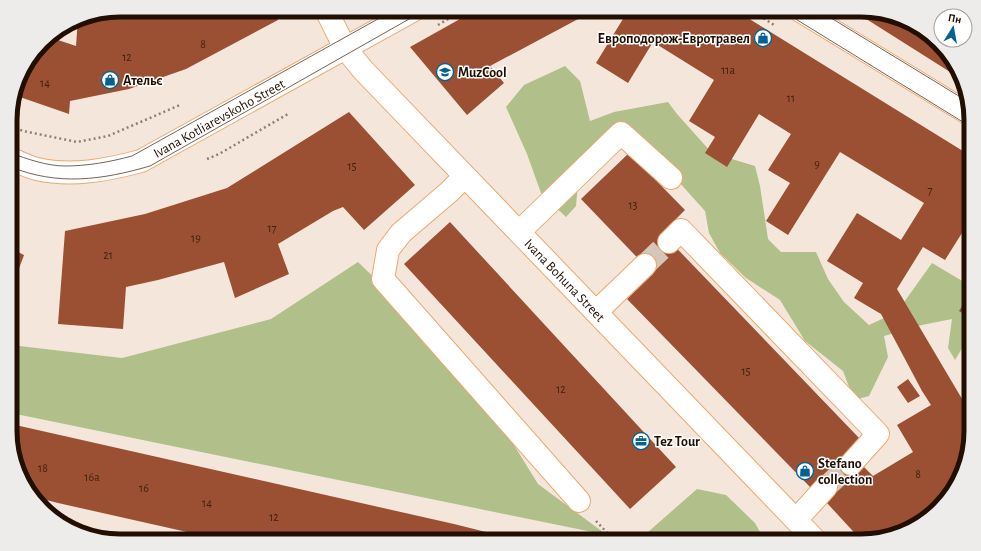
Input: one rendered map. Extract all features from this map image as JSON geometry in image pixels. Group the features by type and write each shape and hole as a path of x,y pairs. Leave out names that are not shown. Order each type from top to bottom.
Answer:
{"street":[{"name":"Ivana Bohuna Street","path":"330,17 345,48 363,70 809,534"},
{"name":"Ivana Kotliarevskoho Street","path":"17,161 36,169 74,173 110,169 141,161 401,17"},
{"path":"810,17 963,110"},
{"path":"519,232 621,133 671,178"},
{"path":"465,176 449,192 401,233 388,250 383,279 578,501"},
{"path":"669,242 681,230 878,434 851,464"},
{"path":"596,312 645,265"},
{"path":"796,520 826,487"}],"path":[{"path":"17,128 77,142 108,136 185,102"}],"green space":[{"path":"565,66 580,81 590,121 614,112 668,102 712,153 755,166 760,186 768,239 781,252 816,252 828,279 844,302 869,325 897,312 932,263 964,282 964,345 955,360 948,348 952,319 922,325 884,336 888,357 869,396 854,400 843,371 805,341 780,300 746,278 720,253 709,233 705,211 678,181 621,138 578,183 576,206 566,217 541,193 527,154 506,107 524,85"},
{"path":"358,262 465,366 538,484 606,534 17,414 17,346 122,358 271,319"},
{"path":"697,489 726,495 755,523 761,534 645,534"}],"building":[{"path":"114,17 276,17 278,20 186,69 129,89 70,101 69,114 20,97 22,87 34,63 52,43 56,39 76,46 77,27 87,22"},
{"path":"464,17 582,17 490,66 504,83 467,115 410,47"},
{"path":"624,17 746,17 964,152 964,234 962,233 945,260 923,247 897,289 964,402 964,437 959,464 947,488 929,508 918,517 894,529 867,534 856,534 827,503 834,495 819,479 810,487 627,299 653,274 581,199 629,153 685,210 662,233 860,439 843,456 858,472 864,467 873,476 913,452 897,425 931,405 881,314 854,298 863,283 827,261 857,213 901,240 924,203 840,152 788,235 766,221 790,183 768,170 791,134 759,114 727,167 705,153 715,137 689,121 714,80 653,42 628,83 596,63"},
{"path":"863,17 887,21 912,31 924,38 947,63 952,73"},
{"path":"349,112 415,185 364,230 343,207 333,211 278,244 289,274 235,298 224,262 126,287 123,329 58,324 65,231 145,214 227,188"},
{"path":"450,222 676,467 630,509 404,264"},
{"path":"17,252 24,255 17,274"},
{"path":"964,303 964,314 959,311"},
{"path":"908,379 920,396 908,403 897,387"},
{"path":"17,425 494,534 196,534 43,499 34,488 22,464 18,444"}],"tunnel":[{"path":"645,265 669,242"},
{"path":"826,487 851,464"}],"tram line":[{"path":"17,155 30,160 58,166 98,163 132,156 381,17"},
{"path":"17,169 46,177 80,179 115,175 150,166 413,17"},
{"path":"792,17 964,123"},
{"path":"829,17 961,98"}],"place":[{"name":"Европодорож-Евротравел","path":"763,38"},
{"name":"MuzCool","path":"445,72"},
{"name":"Ательє","path":"110,80"},
{"name":"Tez Tour","path":"641,441"},
{"name":"Stefano collection","path":"805,471"}]}
